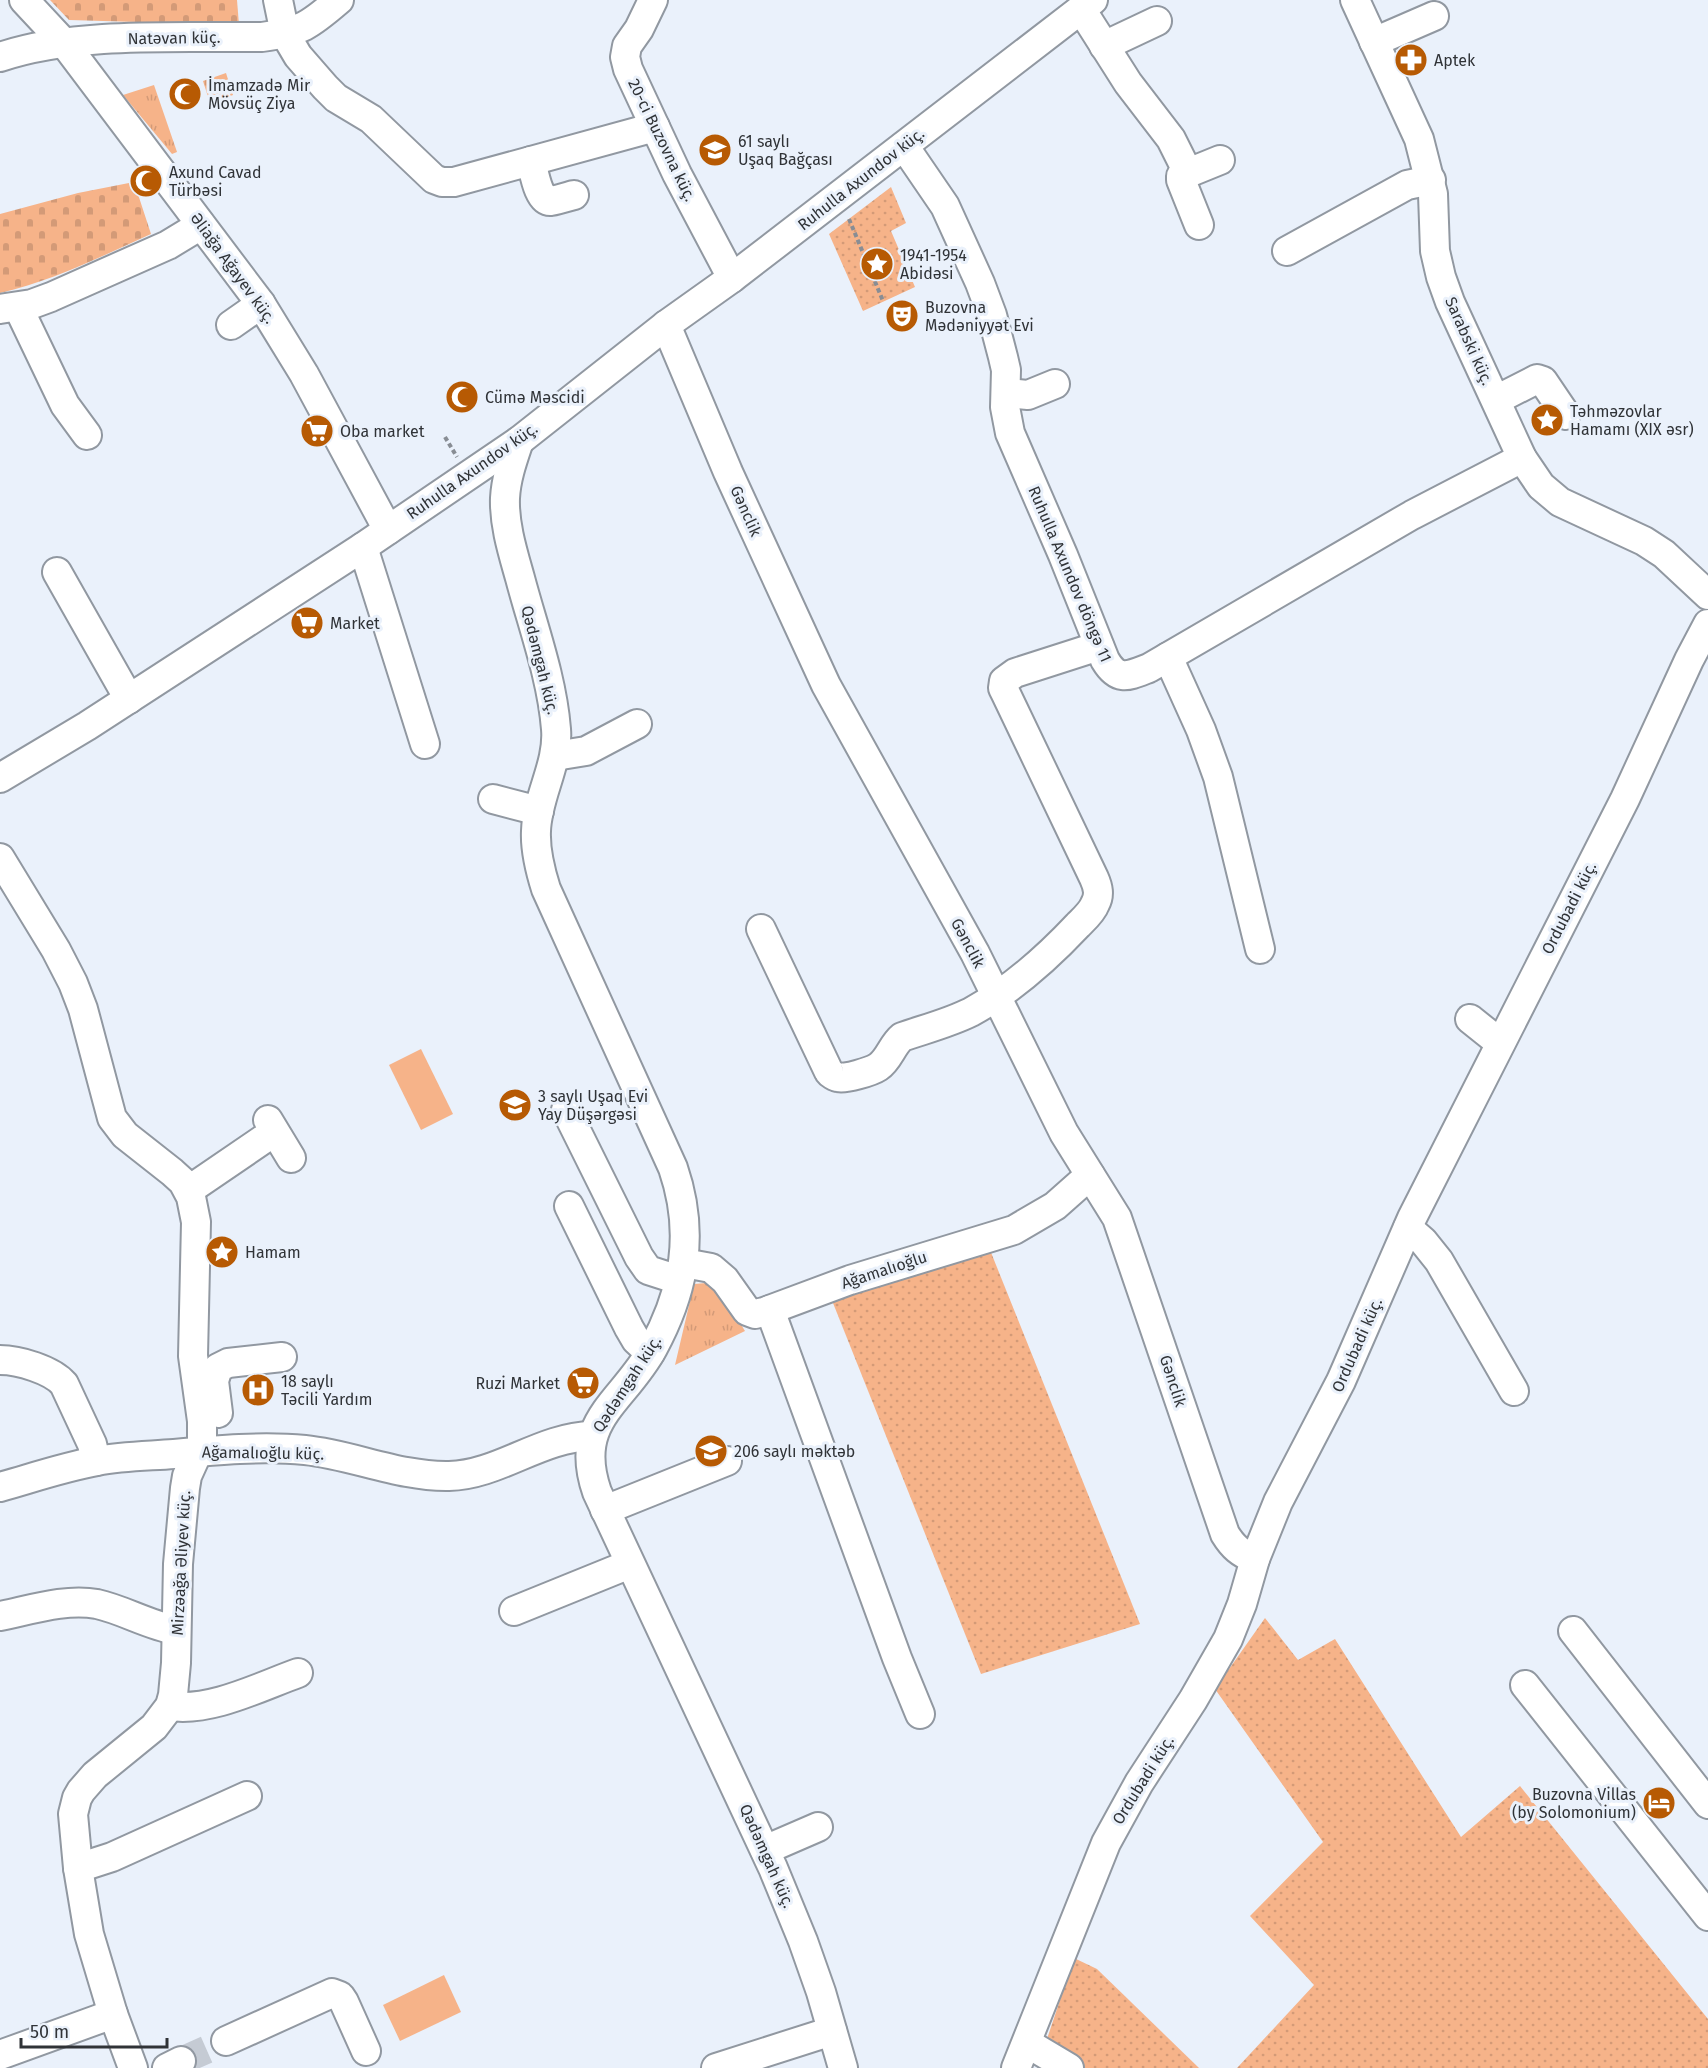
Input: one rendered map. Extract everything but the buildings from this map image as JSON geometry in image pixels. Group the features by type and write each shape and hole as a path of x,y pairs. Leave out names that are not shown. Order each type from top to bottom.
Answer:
{"street":[{"name":"Əliağa Ağayev küç.","path":"23,0 65,44 261,304 304,374 388,530"},
{"path":"5,56 24,44 30,34 32,22 23,0"},
{"path":"278,0 285,34 298,56 325,87 336,98 371,119 434,179 442,182 454,182 655,127"},
{"name":"Natəvan küç.","path":"5,56 35,48 110,40 262,37 285,34 312,23 339,0"},
{"name":"20-ci Buzovna küç.","path":"652,0 639,28 627,46 628,69 686,192 732,278"},
{"name":"Sarabski küç.","path":"1355,0 1419,139 1431,180 1436,251 1441,277 1450,302 1522,458 1541,486 1560,502 1644,541 1664,554 1708,595"},
{"path":"1087,5 1104,46 1128,83 1171,139 1188,172"},
{"name":"Ruhulla Axundov küç.","path":"0,778 129,699 363,547 519,441 666,325 732,278 1087,5"},
{"path":"1374,42 1434,16"},
{"path":"1104,46 1157,21"},
{"path":"100,90 94,75 93,60 100,48 110,40"},
{"name":"Ruhulla Axundov döngə 11","path":"904,146 945,206 971,261 992,315 1003,357 1005,407 1010,433 1063,555 1099,646 1111,669 1118,675 1127,676 1149,668 1402,520 1522,458"},
{"path":"1198,225 1181,176 1220,160"},
{"path":"531,161 540,194 544,200 549,201 574,195"},
{"path":"1287,251 1407,185 1431,180"},
{"path":"87,435 64,405 9,308 51,297 168,245 201,225"},
{"path":"231,325 261,304"},
{"name":"Gənclik","path":"666,325 728,472 826,685 975,953 1064,1133 1110,1206 1127,1242 1225,1534 1232,1546 1241,1554 1255,1559"},
{"path":"1496,400 1537,379 1543,381 1566,415"},
{"path":"1006,393 1028,395 1055,384"},
{"name":"Qədəmgah küç.","path":"519,441 509,471 505,499 512,551 550,686 557,732 555,756 539,811 536,849 546,889 673,1168 681,1192 686,1234 682,1272 670,1311 650,1353 603,1415 592,1436 589,1450 590,1467 605,1510 765,1850 803,1941 843,2068"},
{"path":"467,476 488,480 501,489 505,499"},
{"path":"363,547 425,744"},
{"path":"57,572 129,699"},
{"name":"Ordubadi küç.","path":"1022,2055 1106,1843 1139,1784 1220,1655 1237,1619 1255,1559 1278,1502 1341,1381 1408,1228 1625,799 1708,624"},
{"path":"761,929 829,1072 836,1077 845,1078 878,1067 902,1037 957,1018 996,997 1059,945 1094,908 1098,895 1094,878 1006,694 1004,681 1015,674 1099,646"},
{"path":"1168,657 1201,730 1218,777 1260,949"},
{"path":"555,756 586,751 637,724"},
{"path":"493,799 539,811"},
{"path":"0,858 56,950 73,983 83,1009 112,1118 121,1131 172,1172 189,1190 271,1126 291,1158"},
{"path":"1470,1019 1500,1043"},
{"path":"566,1110 639,1257 648,1270 682,1272 711,1268 718,1273 747,1311 754,1314 770,1311 897,1658 920,1714"},
{"name":"Ağamalıoğlu","path":"770,1311 850,1280 1014,1230 1055,1206 1090,1175"},
{"name":"Mirzəağa Əliyev küç.","path":"134,2068 113,2014 89,1934 73,1823 77,1798 95,1775 154,1727 170,1706 175,1683 178,1564 185,1488 187,1476 211,1451 203,1434 193,1346 197,1236 194,1207 189,1190"},
{"path":"569,1206 629,1328 636,1340 650,1353"},
{"path":"1408,1228 1423,1241 1439,1261 1514,1391"},
{"path":"211,1451 214,1381 218,1368 228,1363 282,1357"},
{"path":"0,1360 21,1363 58,1377 64,1384 92,1444 96,1461"},
{"name":"Ağamalıoğlu küç.","path":"0,1487 96,1461 211,1451 302,1450 327,1453 431,1475 450,1476 469,1474 488,1468 564,1438 592,1436"},
{"path":"605,1510 727,1461"},
{"path":"514,1611 630,1564"},
{"path":"0,1616 64,1604 95,1603 157,1627 176,1630"},
{"path":"1573,1631 1708,1804"},
{"path":"170,1706 183,1708 202,1706 298,1673"},
{"path":"1525,1685 1708,1916"},
{"path":"78,1868 112,1857 247,1796"},
{"path":"765,1850 818,1827"},
{"path":"226,2041 332,1993 340,1996 344,2002 366,2051"},
{"path":"0,2055 113,2014"},
{"path":"716,2068 832,2031"},
{"path":"1022,2055 1069,2068"}],"path":[{"path":"849,219 883,302"}],"green space":[{"path":"50,0 237,0 239,25 69,20"},
{"path":"226,73 233,95 210,103 203,81"},
{"path":"154,85 177,152 172,154 123,95"},
{"path":"134,182 151,234 58,275 0,293 0,214 78,193"},
{"path":"891,187 906,223 891,231 915,287 863,311 829,234"},
{"path":"421,1049 453,1114 421,1130 389,1065"},
{"path":"988,1245 1140,1624 981,1674 831,1298"},
{"path":"706,1283 713,1286 724,1297 745,1331 675,1365 694,1284"},
{"path":"1265,1618 1298,1660 1335,1639 1461,1837 1520,1786 1708,2019 1708,2068 1237,2068 1314,1985 1250,1916 1323,1842 1215,1689"},
{"path":"1074,1958 1097,1969 1199,2068 1042,2068 1043,2051"},
{"path":"444,1975 461,2012 400,2041 383,2005"}],"tunnel":[{"path":"181,2061 226,2041"}],"place":[{"name":"Aptek","path":"1411,60"},
{"name":"İmamzadə Mir Mövsüç Ziya","path":"185,94"},
{"name":"61 saylı Uşaq Bağçası","path":"715,150"},
{"name":"Axund Cavad Türbəsi","path":"146,181"},
{"name":"1941-1954 Abidəsi","path":"877,264"},
{"name":"Buzovna Mədəniyyət Evi","path":"902,316"},
{"name":"Cümə Məscidi","path":"462,397"},
{"name":"Təhməzovlar Hamamı (XIX əsr)","path":"1547,420"},
{"name":"Oba market","path":"317,431"},
{"name":"Market","path":"307,623"},
{"name":"3 saylı Uşaq Evi Yay Düşərgəsi","path":"515,1105"},
{"name":"Hamam","path":"222,1252"},
{"name":"Ruzi Market","path":"583,1383"},
{"name":"18 saylı Təcili Yardım","path":"258,1390"},
{"name":"206 saylı məktəb","path":"711,1451"},
{"name":"Buzovna Villas (by Solomonium)","path":"1659,1803"}]}
